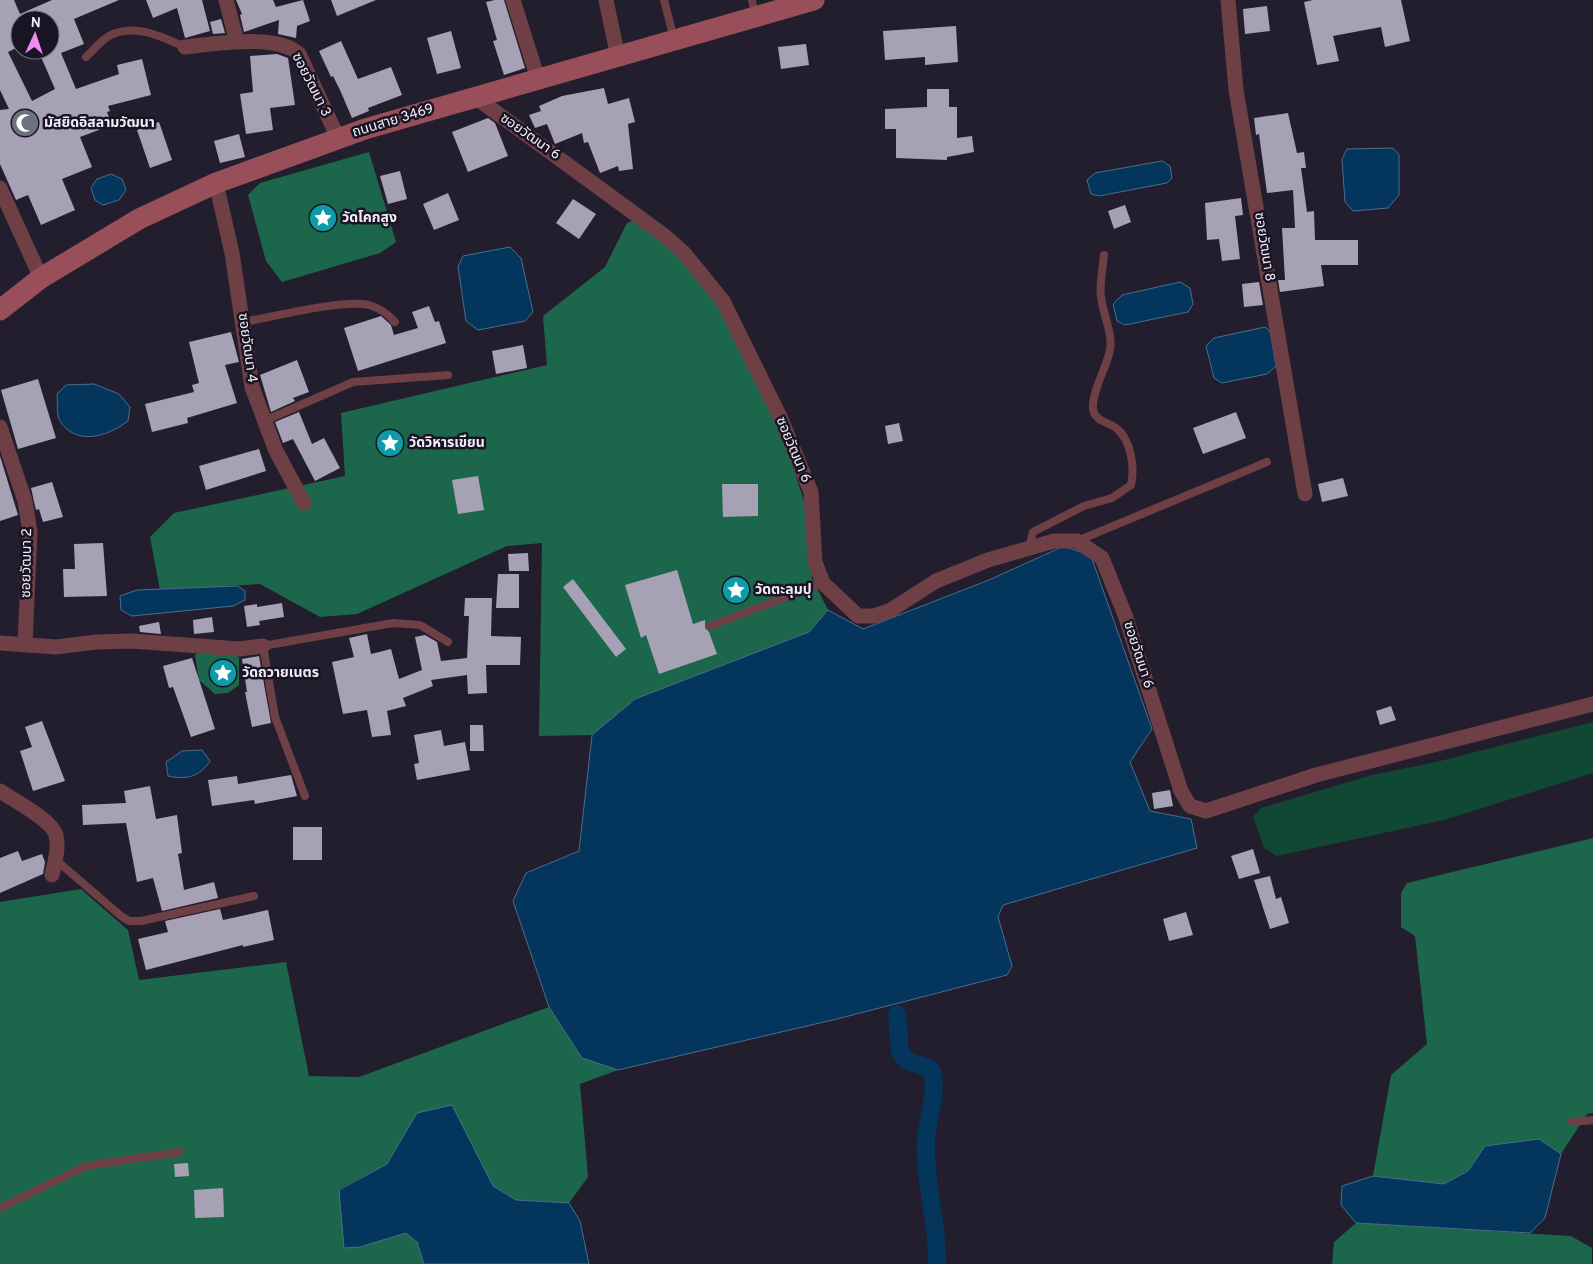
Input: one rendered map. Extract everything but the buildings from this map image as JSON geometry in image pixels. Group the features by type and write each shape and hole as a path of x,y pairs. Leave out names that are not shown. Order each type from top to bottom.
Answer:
{"street":[{"path":"226,0 238,42"},
{"path":"513,0 538,79"},
{"path":"606,0 618,57"},
{"name":"ถนนสาย 3469","path":"0,310 41,278 139,219 216,183 338,138 674,41 754,9 814,0"},
{"name":"ซอยวัฒนา 8","path":"1228,0 1236,90 1305,494"},
{"name":"ซอยวัฒนา 3","path":"185,47 238,42 283,45 292,48 299,54 338,138"},
{"name":"ซอยวัฒนา 6","path":"475,97 665,236 684,253 723,301 781,419 811,492 815,562 823,582 858,616 874,616 891,610 936,581 988,560 1054,541 1077,541 1102,558 1128,623 1181,791 1190,806 1206,811 1316,775 1593,704"},
{"name":"ซอยวัฒนา 4","path":"216,183 232,253 243,322 245,352 252,387 276,451 304,503"},
{"path":"0,188 41,278"},
{"name":"ซอยวัฒนา 2","path":"0,427 25,501 30,532 25,644"},
{"path":"0,644 56,647 96,642 132,641 239,648 263,646"},
{"path":"0,791 51,825 56,835 56,860 52,875"}],"lane":[{"path":"664,0 674,41"},
{"path":"86,57 114,33 140,30 154,33 185,47"},
{"path":"1029,547 1032,532 1084,506 1112,498 1131,485 1133,466 1124,435 1116,427 1101,421 1094,412 1094,404 1105,362 1110,352 1111,340 1100,295 1104,255"},
{"path":"243,322 346,304 370,305 388,313 395,322"},
{"path":"264,421 353,382 448,375"},
{"path":"1077,541 1267,462"},
{"path":"710,626 823,582"},
{"path":"305,796 275,717 263,646 393,623 420,625 448,642"},
{"path":"56,860 120,916 129,921 141,921 254,896"},
{"path":"1572,1122 1593,1120"},
{"path":"0,1208 86,1166 179,1152"}],"green space":[{"path":"369,152 396,242 380,253 282,282 266,261 248,195 260,183"},
{"path":"636,219 679,255 721,310 780,427 806,507 812,578 828,610 809,632 635,699 592,735 539,736 542,543 507,546 357,614 320,617 260,584 160,590 150,537 174,513 345,476 341,413 547,365 543,316 605,267 627,223"},
{"path":"202,650 234,653 239,658 239,685 228,693 215,694 199,680 195,655"},
{"path":"1593,722 1593,773 1444,820 1277,856 1264,848 1253,817 1261,808 1372,775 1436,762"},
{"path":"1593,838 1593,1113 1587,1114 1561,1154 1539,1139 1485,1146 1468,1171 1444,1184 1373,1176 1391,1075 1427,1044 1415,936 1401,927 1401,893 1407,883"},
{"path":"81,889 128,930 139,980 286,962 309,1076 359,1077 549,1007 582,1057 618,1070 580,1084 588,1177 569,1203 516,1200 493,1186 451,1105 417,1113 387,1164 339,1189 360,1247 406,1233 417,1242 424,1264 0,1264 0,902"},
{"path":"1356,1223 1571,1236 1592,1248 1592,1264 1332,1264 1334,1242"}],"water":[{"path":"1393,148 1399,155 1399,195 1388,208 1353,211 1345,202 1342,159 1347,149"},
{"path":"1162,161 1170,166 1172,178 1167,183 1099,196 1091,194 1087,180 1095,173"},
{"path":"111,174 122,179 126,190 119,200 103,205 95,200 91,188 97,179"},
{"path":"510,247 521,258 533,312 525,321 478,330 466,321 458,267 463,256"},
{"path":"1180,282 1190,288 1193,304 1188,312 1125,325 1117,321 1113,304 1122,295"},
{"path":"1265,327 1270,331 1276,366 1267,374 1222,383 1214,378 1206,346 1214,338"},
{"path":"94,384 119,394 130,407 128,421 102,434 84,436 75,434 60,421 57,394 66,385"},
{"path":"1064,546 1091,556 1152,729 1130,762 1150,811 1191,819 1197,848 1003,905 998,917 1012,966 1007,975 837,1019 618,1070 582,1058 549,1007 513,901 526,873 579,851 592,735 635,699 809,632 828,610 863,629 989,580"},
{"path":"238,586 245,591 245,600 233,606 132,616 121,610 120,596 137,590"},
{"path":"202,750 210,761 201,771 192,776 181,778 168,776 166,762 182,751"},
{"path":"452,1105 493,1186 516,1200 569,1203 580,1221 589,1264 424,1264 417,1242 406,1233 360,1247 344,1248 339,1190 387,1164 417,1113"},
{"path":"1539,1139 1561,1154 1545,1218 1530,1233 1356,1223 1341,1205 1342,1186 1373,1176 1444,1184 1468,1171 1485,1146"}],"waterway":[{"path":"897,1014 900,1052 907,1061 930,1068 933,1076 934,1085 927,1132 926,1156 937,1248 937,1264"}],"place":[{"name":"มัสยิดอิสลามวัฒนา","path":"25,123"},
{"name":"วัดโคกสูง","path":"323,218"},
{"name":"วัดวิหารเขียน","path":"390,443"},
{"name":"วัดตะลุมปุ","path":"736,590"},
{"name":"วัดถวายเนตร","path":"223,673"}]}
